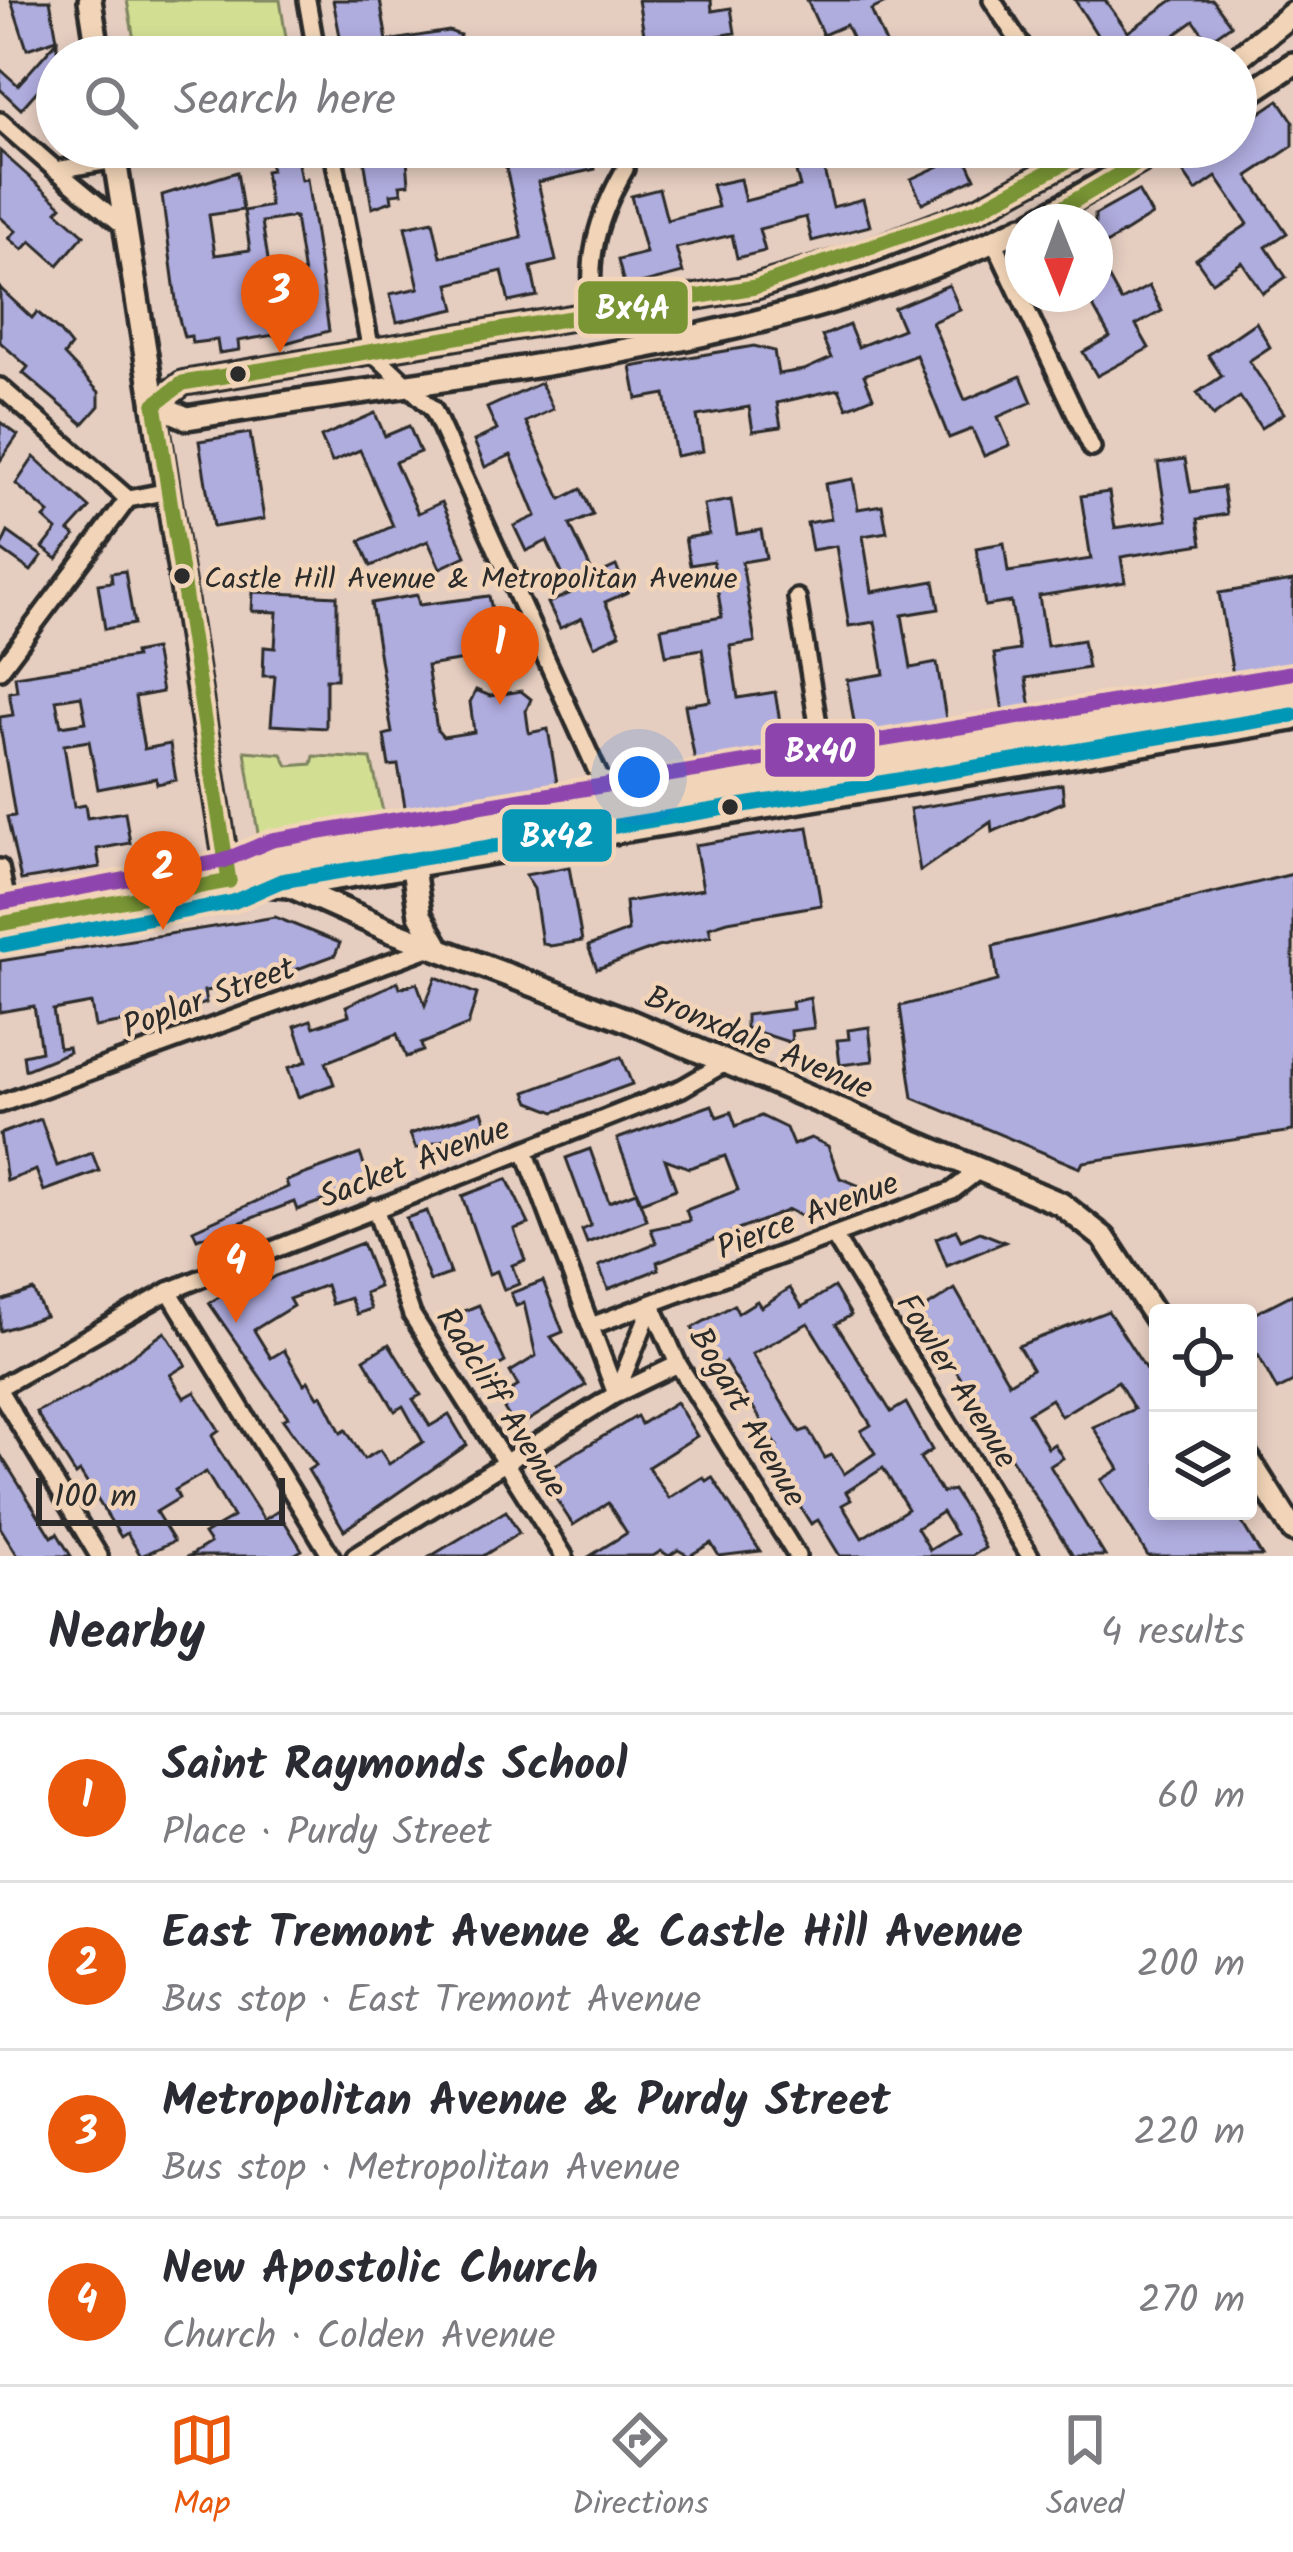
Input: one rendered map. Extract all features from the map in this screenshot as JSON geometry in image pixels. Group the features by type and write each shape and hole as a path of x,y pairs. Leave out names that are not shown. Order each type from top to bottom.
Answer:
{"street":[{"path":"90,0 96,36"},
{"path":"308,0 313,36"},
{"path":"992,0 1015,36"},
{"path":"1257,42 1293,13"},
{"path":"1257,90 1291,70"},
{"path":"0,121 36,152"},
{"path":"54,168 127,228"},
{"path":"56,170 63,168"},
{"path":"117,168 229,881"},
{"path":"336,168 371,351 433,409 609,807 612,832"},
{"path":"155,404 183,383 761,285 979,209 1055,168"},
{"path":"1065,204 1128,168"},
{"path":"596,313 591,255 599,218 625,169"},
{"path":"155,404 187,418 644,346 865,291 1005,236"},
{"path":"994,242 1091,448"},
{"path":"761,285 768,318"},
{"path":"0,387 128,499"},
{"path":"0,670 128,499 169,491"},
{"path":"797,598 830,796"},
{"path":"0,868 6,922 229,881 275,861 1285,695 1287,720 289,886 229,881"},
{"path":"1030,737 1034,761"},
{"path":"409,839 420,914 437,944"},
{"name":"Bronxdale Avenue","path":"289,886 1085,1218 1149,1308"},
{"name":"Poplar Street","path":"0,1104 437,944"},
{"name":"Sacket Avenue","path":"0,1389 169,1291 682,1088 725,1064"},
{"path":"525,1151 616,1394"},
{"name":"Pierce Avenue","path":"591,1327 952,1191 979,1170"},
{"name":"Radcliff Avenue","path":"375,1208 412,1316 564,1556"},
{"name":"Fowler Avenue","path":"834,1236 1030,1556"},
{"path":"169,1291 331,1556"},
{"path":"616,1394 652,1304"},
{"name":"Bogart Avenue","path":"652,1304 678,1364 796,1556"},
{"path":"356,1556 616,1394 678,1364"},
{"path":"0,1389 99,1556"},
{"path":"1257,1473 1293,1530"}],"green space":[{"path":"127,0 280,0 286,36 133,36"},
{"path":"245,751 282,754 288,766 312,764 314,756 371,759 386,825 260,846"}],"building":[{"path":"11,0 50,0 56,36 36,36 36,46 27,49"},
{"path":"333,0 380,0 386,36 340,36"},
{"path":"638,0 711,0 712,11 731,8 735,33 644,36"},
{"path":"807,0 892,0 871,10 883,36 851,36 846,25 823,35"},
{"path":"1075,0 1105,0 1128,32 1173,0 1213,0 1231,25 1215,36 1204,36 1194,21 1173,36 1098,36"},
{"path":"449,31 460,36 418,36"},
{"path":"36,65 36,92 21,109 0,89 0,69 18,85"},
{"path":"1279,100 1293,121 1293,146 1248,176 1287,233 1266,247 1286,277 1263,293 1242,262 1212,282 1196,259 1248,224 1216,177 1196,191 1180,168 1257,168 1257,115"},
{"path":"0,151 62,206 57,211 84,235 58,265 31,241 23,250 9,238 16,231 0,217"},
{"path":"299,168 301,180 307,179 329,331 282,344 280,334 238,341 239,350 219,353 217,340 192,343 191,336 184,337 162,195 237,172 243,210 209,215 215,255 250,250 244,211 270,206 265,171","holes":["295,217 306,288 273,290 262,222"]},
{"path":"365,168 408,168 409,184 400,185 402,193 391,194 392,201 372,208"},
{"path":"506,168 595,168 538,182 556,261 531,267 537,296 509,302 502,271 449,284 455,309 397,322 390,294 419,288 405,227 433,221 441,257 522,238"},
{"path":"795,168 823,168 833,207 863,199 870,226 812,241 806,217 759,229 765,251 737,258 732,235 676,248 683,273 625,288 618,260 646,253 631,196 659,189 667,220 718,207 712,185 740,179 745,201 800,187"},
{"path":"935,168 970,168 975,178 922,203 911,179"},
{"path":"1138,191 1152,215 1113,240 1113,205"},
{"path":"949,285 960,310 932,322 965,400 1021,376 1032,402 998,417 1010,445 984,456 972,429 949,438 916,355 864,375 873,397 847,408 839,389 777,403 781,427 753,431 749,407 697,416 703,451 676,456 665,394 637,399 631,367 754,346 774,351 778,374 804,370 831,358 822,336 849,325 858,347 903,329 894,308"},
{"path":"1113,286 1121,301 1149,286 1162,311 1136,325 1149,348 1097,376 1083,352 1110,337 1096,312 1113,312"},
{"path":"0,288 32,318 37,312 71,346 64,355 99,392 99,406 83,424 23,373 28,367 0,342"},
{"path":"1256,322 1270,347 1249,361 1284,413 1261,428 1240,397 1213,416 1197,393 1222,376 1208,355"},
{"path":"541,383 553,409 526,422 561,499 581,489 593,515 570,525 594,576 616,566 628,592 605,602 620,634 594,646 582,618 560,628 548,603 571,593 547,541 526,551 514,526 536,516 511,455 485,467 474,441 497,430 487,408"},
{"path":"375,413 385,436 409,426 420,452 395,462 418,513 442,502 466,556 440,568 428,541 371,566 360,541 393,526 360,450 332,462 321,437"},
{"path":"0,422 18,435 0,461"},
{"path":"250,433 264,519 213,527 199,441"},
{"path":"34,457 90,508 69,531 75,536 57,559 43,548 57,530 44,518 49,513 16,484"},
{"path":"1185,459 1191,492 1223,487 1227,514 1198,519 1202,544 1121,557 1125,582 1039,596 1047,646 1083,640 1088,668 1026,678 1031,708 1003,712 994,654 1019,650 1011,602 985,606 976,548 1004,543 1008,572 1091,559 1081,496 1109,492 1115,528 1167,520 1158,463"},
{"path":"853,479 858,509 882,505 887,532 863,536 872,592 934,581 939,609 902,615 911,668 937,663 947,725 864,739 856,734 847,680 884,674 875,622 849,626 836,546 812,550 807,523 831,519 825,484"},
{"path":"731,500 737,534 761,530 766,558 742,562 755,642 730,646 738,698 775,692 785,752 696,767 685,705 710,701 702,649 666,655 661,628 722,617 713,561 690,565 685,538 709,534 704,505"},
{"path":"8,532 42,556 31,571 0,549"},
{"path":"125,571 134,624 105,629 98,584 112,582 111,573"},
{"path":"1293,581 1293,665 1233,675 1219,593"},
{"path":"253,592 337,596 337,679 326,679 326,728 271,725 275,676 263,676 264,647 275,648 277,612 252,611"},
{"path":"417,595 419,605 489,596 499,642 498,652 483,657 427,666 437,730 443,737 474,732 470,702 476,690 490,696 521,691 531,699 526,711 529,733 548,729 557,783 406,813 398,765 389,766 384,735 392,733 371,603"},
{"path":"154,649 162,692 135,697 144,749 170,744 176,780 157,784 156,778 98,789 89,741 64,745 74,807 85,805 87,818 125,812 130,843 97,849 100,867 21,880 7,817 15,816 0,726 0,717 13,715 9,692 17,691 15,676 135,657 134,653","holes":["81,696 86,722 61,726 56,700"]},
{"path":"1062,784 1064,802 992,832 991,822 920,871 910,809"},
{"path":"808,827 821,905 728,921 709,927 711,936 657,947 597,969 588,946 628,931 625,902 703,889 695,845"},
{"path":"159,843 162,860 140,863 137,847"},
{"path":"569,867 582,941 550,946 542,943 534,889 525,875"},
{"path":"1293,874 1293,1131 1083,1162 1080,1168 913,1098 900,1006 998,981 993,946"},
{"path":"275,917 340,943 335,955 279,976 280,981 204,991 206,1003 148,1023 148,1018 95,1027 91,1003 53,1010 59,1048 68,1047 69,1052 25,1070 23,1055 41,1051 34,1006 0,1012 0,961"},
{"path":"436,977 477,994 468,1025 421,1044 423,1051 406,1057 397,1034 326,1062 334,1084 298,1097 288,1068 307,1061 295,1026 311,1020 314,1027 349,1015 346,1006 398,982 400,988 417,983 425,1005"},
{"path":"810,998 814,1028 791,1031 792,1043 746,1028 746,1015 793,1009 792,1002"},
{"path":"869,1027 873,1061 840,1065 837,1040 849,1039 848,1030"},
{"path":"621,1057 632,1084 555,1112 530,1102 526,1092"},
{"path":"712,1105 717,1117 731,1112 736,1126 761,1116 786,1128 793,1145 811,1138 828,1146 840,1178 862,1187 866,1197 809,1220 789,1210 657,1262 659,1269 608,1289 599,1266 656,1243 651,1229 690,1221 686,1210 738,1190 725,1156 689,1168 665,1159 676,1189 641,1202 617,1139"},
{"path":"482,1111 487,1126 416,1149 410,1134"},
{"path":"41,1119 57,1166 92,1153 99,1171 44,1191 36,1170 7,1181 0,1134"},
{"path":"590,1149 609,1202 636,1192 647,1220 587,1243 582,1230 591,1226 566,1158"},
{"path":"360,1154 371,1183 297,1210 294,1202 197,1239 193,1230 288,1187 286,1181"},
{"path":"507,1179 529,1224 514,1229 525,1260 512,1265 519,1284 504,1290 497,1271 489,1274 462,1196"},
{"path":"427,1211 450,1274 430,1281 406,1218"},
{"path":"956,1230 961,1240 980,1232 1005,1242 947,1266 936,1238"},
{"path":"362,1243 379,1287 365,1293 371,1309 357,1314 350,1298 332,1304 326,1285 289,1299 293,1306 254,1330 271,1358 284,1350 304,1384 308,1381 318,1397 322,1395 341,1433 346,1430 364,1459 380,1450 389,1464 423,1442 403,1406 395,1411 364,1359 389,1344 421,1395 413,1399 430,1426 449,1415 467,1445 344,1530 308,1470 316,1465 283,1420 288,1417 209,1303 226,1293 232,1302 275,1276"},
{"path":"543,1281 563,1332 551,1337 586,1385 516,1428 498,1399 518,1386 510,1372 536,1356 524,1303 516,1306 511,1293"},
{"path":"834,1287 851,1315 836,1324 891,1412 906,1403 932,1450 920,1458 942,1493 953,1490 985,1548 972,1556 840,1556 818,1520 811,1524 769,1450 777,1446 725,1362 716,1367 692,1328 734,1305 738,1313 757,1301 761,1307 790,1288 802,1307","holes":["808,1323 871,1425 861,1431 875,1453 844,1474 832,1455 825,1458 808,1429 800,1432 752,1354","883,1468 908,1509 862,1538 842,1505 851,1500 846,1492","942,1512 956,1534 930,1550 917,1528"]},
{"path":"955,1289 1009,1383 1032,1369 1018,1346 1108,1311 1149,1374 1149,1520 1240,1520 1262,1556 1148,1556 1101,1480 1119,1469 1093,1427 1134,1409 1118,1381 1061,1416 1051,1399 1028,1413 1048,1448 1054,1444 1063,1458 1050,1466 1105,1556 1073,1556 919,1312"},
{"path":"33,1290 45,1316 0,1331 0,1301"},
{"path":"1293,1294 1293,1382 1277,1390 1257,1356 1257,1312"},
{"path":"479,1305 505,1362 482,1375 454,1315"},
{"path":"165,1332 186,1365 170,1375 184,1398 195,1392 219,1430 212,1435 219,1450 264,1520 278,1511 302,1550 292,1556 189,1556 210,1543 204,1534 233,1517 206,1472 175,1490 179,1498 156,1512 174,1541 141,1556 127,1533 121,1537 36,1412 88,1387"},
{"path":"676,1402 697,1436 648,1467 669,1498 703,1477 706,1481 712,1477 760,1551 719,1556 711,1543 689,1556 678,1550 669,1556 661,1551 653,1556 590,1556 627,1533 608,1503 573,1525 540,1474 637,1416 641,1424"},
{"path":"0,1454 52,1537 57,1533 71,1556 18,1556 0,1527"},
{"path":"506,1511 519,1533 483,1556 431,1556"}],"transit line":[{"name":"Bx4A","path":"155,404 183,383 755,287 979,209 1055,168"},
{"name":"Bx4A","path":"1069,204 1130,168"},
{"name":"Bx4A","path":"155,404 229,881"},
{"name":"Bx40","path":"0,903 223,861 272,840 1290,673"},
{"name":"Bx42","path":"4,945 233,902 281,881 1293,715"},
{"name":"Bx4A","path":"0,924 229,881"}],"place":[{"name":"Metropolitan Avenue & Purdy Street","path":"280,353"},
{"name":"Castle Hill Avenue & Metropolitan Avenue","path":"182,576"},
{"name":"Saint Raymonds School","path":"500,705"},
{"name":"East Tremont Avenue & Castle Hill Avenue","path":"163,930"},
{"name":"New Apostolic Church","path":"236,1323"}]}
